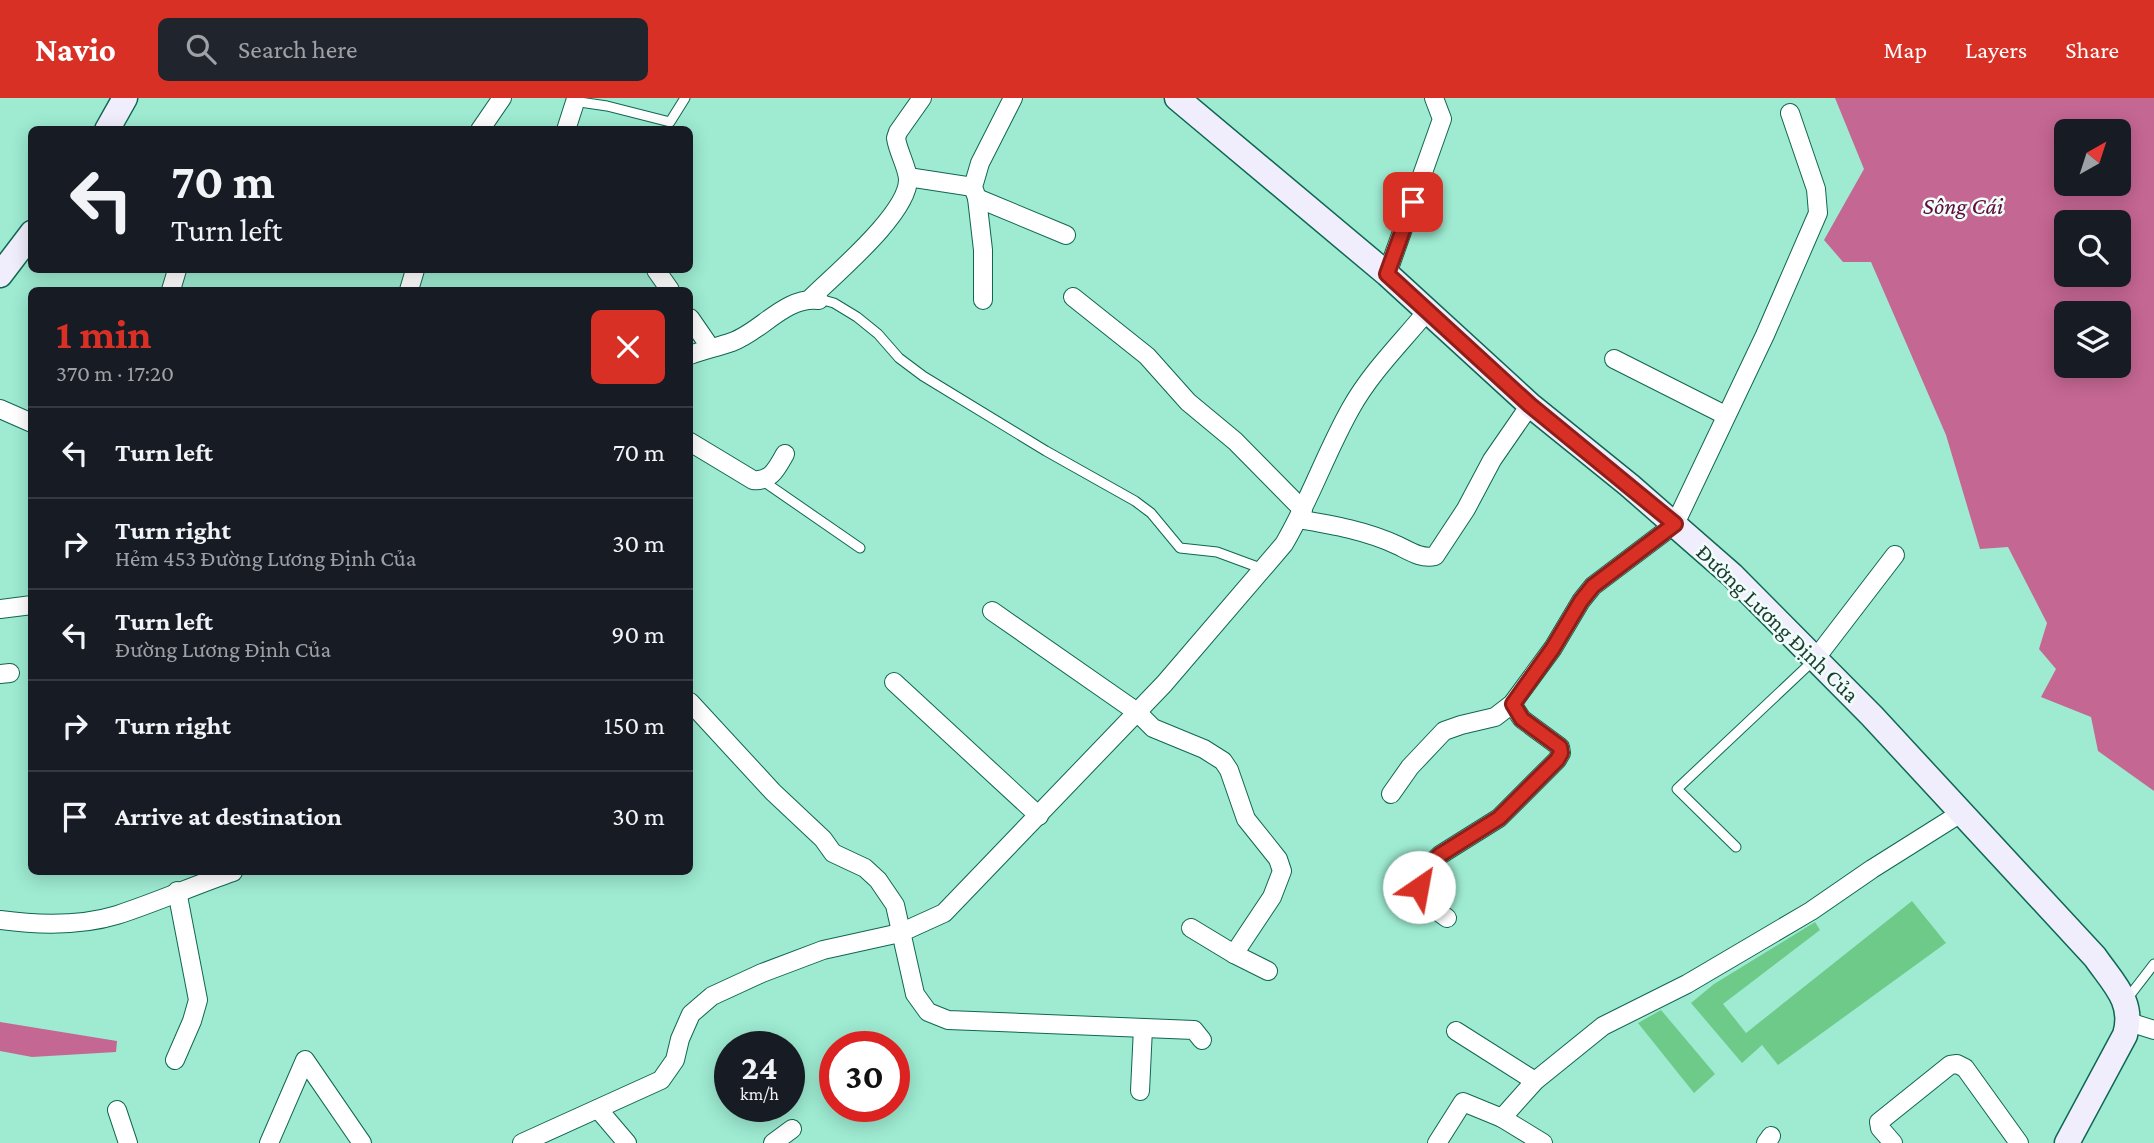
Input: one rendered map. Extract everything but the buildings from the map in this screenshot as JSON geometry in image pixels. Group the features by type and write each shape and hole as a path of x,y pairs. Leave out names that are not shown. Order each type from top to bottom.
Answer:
{"street":[{"path":"109,126 125,98"},
{"path":"483,126 502,98"},
{"path":"693,354 731,342 751,333 772,316 817,300 886,224 902,198 908,177 896,138 922,98"},
{"path":"983,300 983,250 975,192 980,163 1013,98"},
{"name":"Đường Lương Định Của","path":"1177,98 1387,274 1530,405 1675,524 1732,575 1816,658 2095,957 2127,1012"},
{"path":"1387,274 1442,119 1434,98"},
{"path":"567,126 572,100"},
{"path":"1391,794 1410,767 1444,731 1461,724 1495,717 1513,704 1593,586 1675,524 1765,335 1818,213 1816,189 1790,113"},
{"path":"908,177 975,192 1066,235"},
{"path":"0,275 28,238"},
{"path":"1073,297 1147,356 1188,402 1234,440 1301,514 1386,539 1428,558 1435,556 1466,509 1492,460 1530,405"},
{"path":"522,1143 540,1139 662,1080 675,1060 680,1039 691,1014 712,996 762,973 823,950 900,933 944,913 1164,684 1284,544 1352,406 1374,372 1428,310"},
{"path":"693,322 710,347"},
{"path":"1614,359 1725,415"},
{"path":"0,409 28,421"},
{"path":"693,444 753,481 763,481 772,475 785,454"},
{"path":"1816,658 1895,555"},
{"path":"0,609 28,606"},
{"path":"992,611 1137,712 1153,728 1204,749 1223,761 1230,770 1246,819 1278,859 1282,871 1276,889 1234,954"},
{"path":"894,682 1039,816"},
{"path":"1447,918 1427,901 1419,887 1419,876 1440,855 1499,818 1561,753 1560,747 1522,719 1513,704"},
{"path":"693,705 772,792 823,839 833,853 865,868 878,880 895,905 915,994 928,1012 948,1020 1195,1030 1202,1040"},
{"path":"1502,1118 1535,1081 1603,1026 1687,984 1811,911 1961,813"},
{"path":"0,920 33,925 93,920 116,915 224,875"},
{"path":"176,1060 198,1000 177,891"},
{"path":"1191,928 1268,971"},
{"path":"2067,1143 2125,1035 2127,1012 2154,1030"},
{"path":"1140,1091 1143,1028"},
{"path":"1456,1031 1535,1081"},
{"path":"269,1143 305,1060 362,1143"},
{"path":"1893,1143 1880,1128 1879,1122 1950,1065 1957,1064 1965,1068 2019,1143"},
{"path":"1437,1143 1463,1102 1502,1118 1543,1143"},
{"path":"117,1110 128,1143"},
{"path":"598,1110 617,1138"},
{"path":"773,1143 792,1129"}],"lane":[{"path":"572,100 670,122 685,98"},
{"path":"817,300 834,303 857,317 878,334 899,358 923,376 1046,451 1135,500 1151,513 1180,548 1217,552 1263,569"},
{"path":"763,481 860,548"},
{"path":"1736,847 1676,789 1816,658"},
{"path":"2127,1012 2154,964"}],"water":[{"name":"Sông Cái","path":"1835,98 2154,98 2154,791 2098,751 2091,717 2041,697 2056,669 2039,649 2047,623 2008,547 1980,549 1946,435 1871,262 1843,262 1824,240 1864,169"},
{"path":"0,1022 117,1041 116,1052 32,1057 0,1051"}],"route":[{"path":"1413,202 1387,274 1530,405 1675,524 1593,586 1513,704 1522,719 1560,747 1561,753 1557,760 1499,818 1440,855 1419,876 1419,887"}]}
